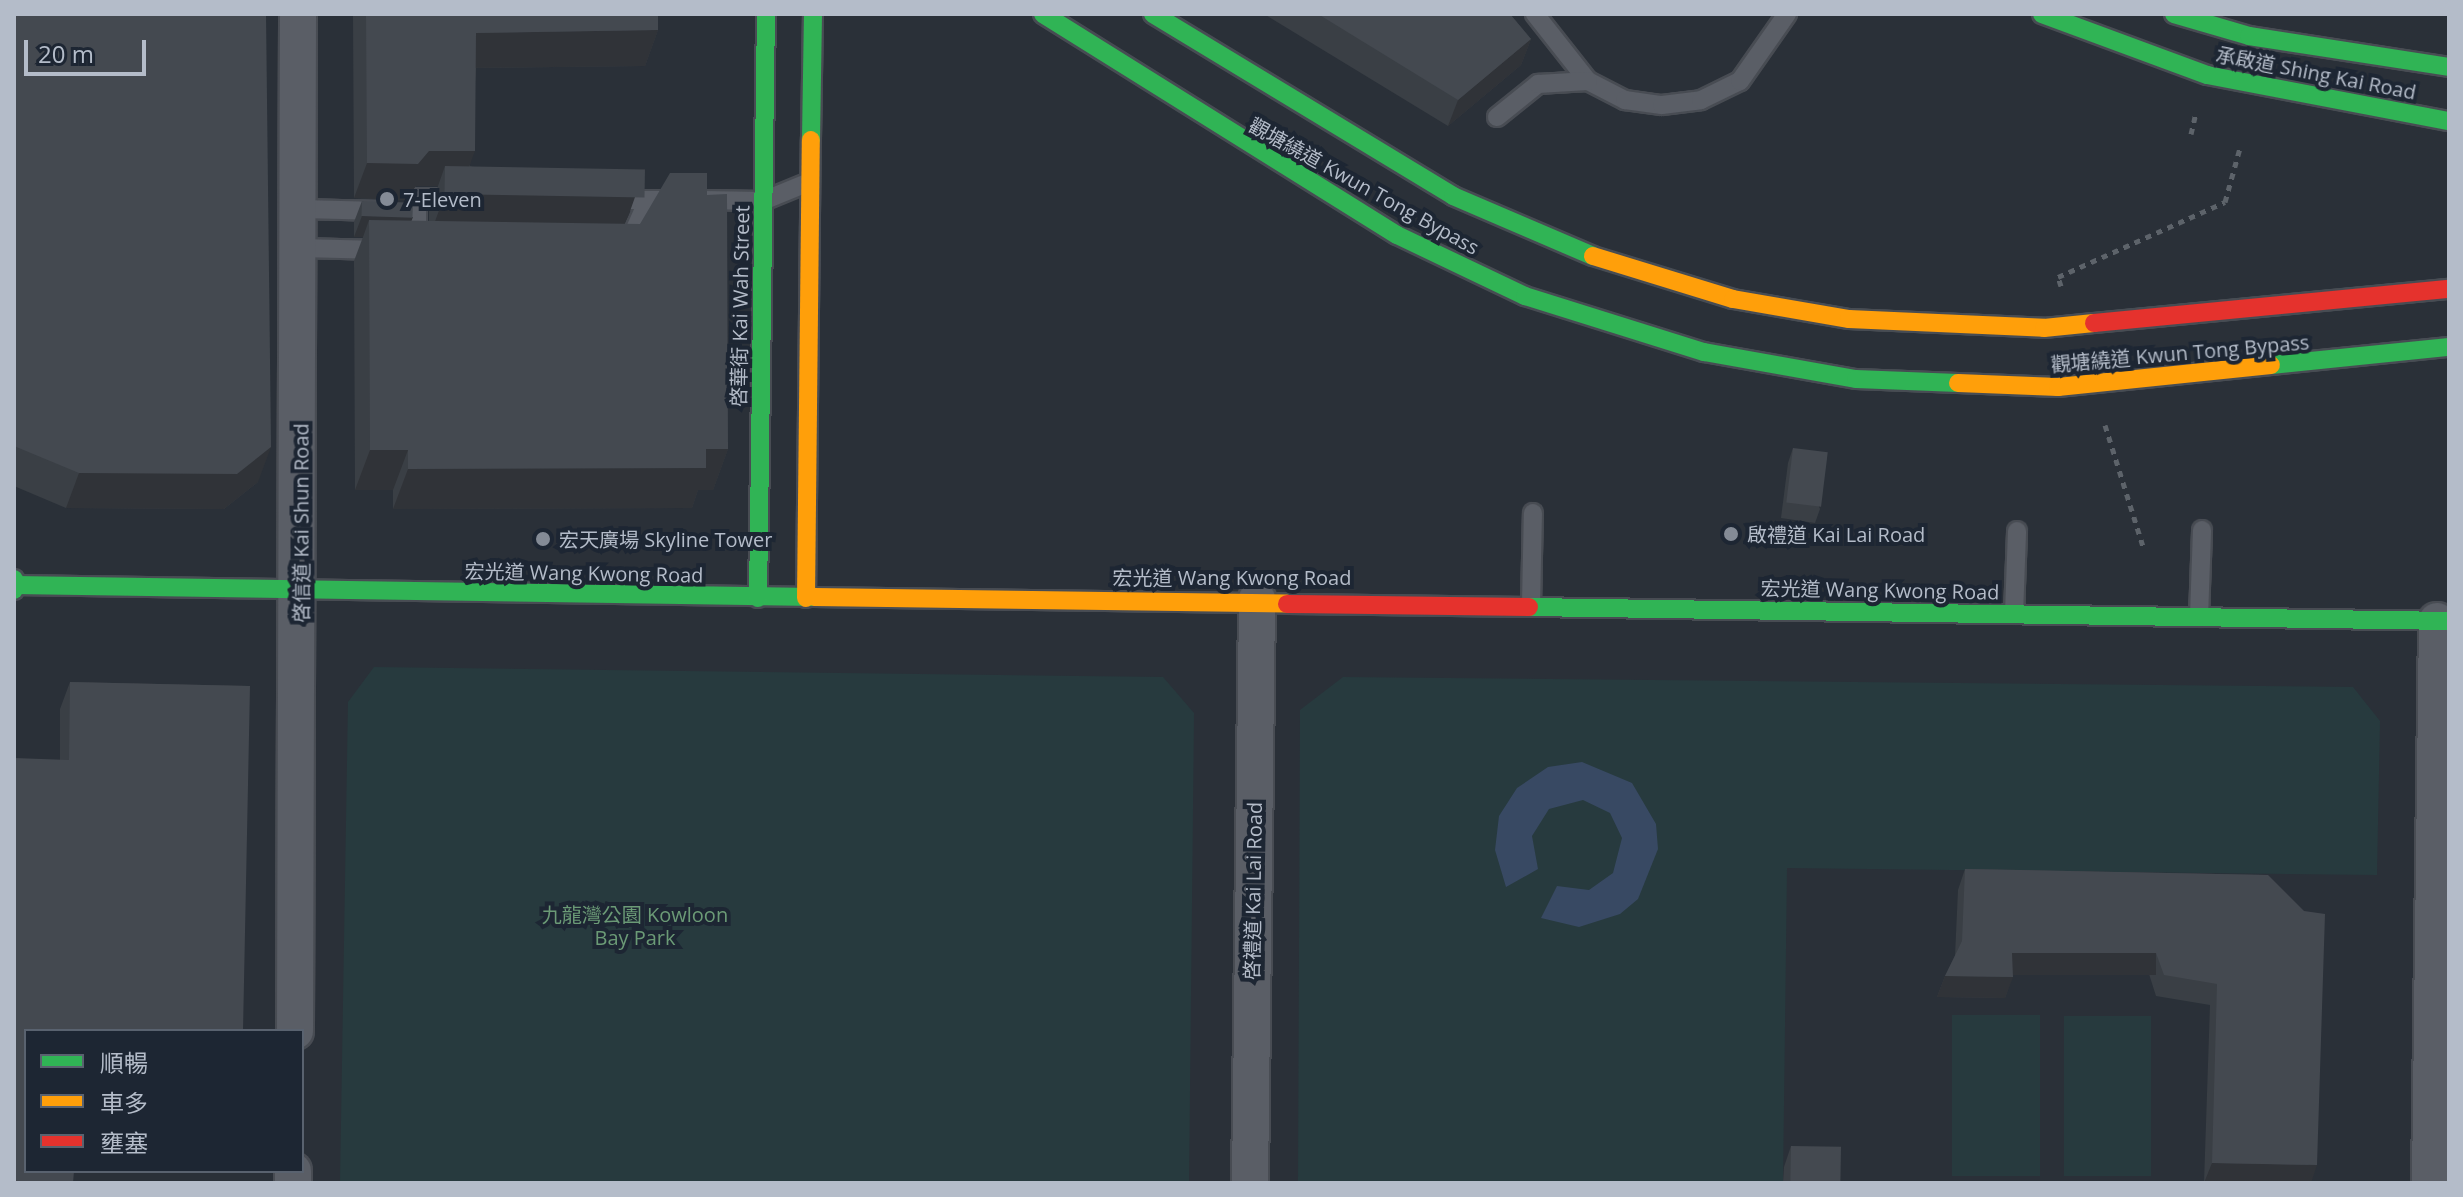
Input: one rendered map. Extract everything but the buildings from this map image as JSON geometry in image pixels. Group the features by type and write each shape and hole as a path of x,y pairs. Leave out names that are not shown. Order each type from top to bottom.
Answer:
{"main road":[{"name":"啓華街 Kai Wah Street","path":"758,598 766,14"},
{"path":"806,598 813,14"},
{"name":"觀塘繞道 Kwun Tong Bypass","path":"1043,14 1397,235 1525,296 1704,352 1856,379 2058,387 2449,347"},
{"name":"觀塘繞道 Kwun Tong Bypass","path":"1153,14 1453,196 1575,250 1733,299 1849,319 2044,328 2449,289"},
{"name":"承啟道 Shing Kai Road","path":"2042,14 2207,75 2449,121"},
{"name":"承啟道 Shing Kai Road","path":"2174,14 2249,36 2449,67"},
{"name":"宏光道 Wang Kwong Road","path":"15,584 758,598 1257,599 2443,621"}],"street":[{"name":"啓信道 Kai Shun Road","path":"295,1029 301,588 298,14"},
{"name":"啓禮道 Kai Lai Road","path":"1250,1183 1257,599"},
{"path":"2430,1183 2440,1090 2443,621"}],"lane":[{"path":"1535,14 1588,81 1625,100 1701,100 1740,81 1787,14"},
{"path":"2245,14 2249,36"},
{"path":"1497,117 1538,84 1588,81"},
{"path":"586,199 763,201 812,180"},
{"path":"300,248 425,251 417,198 479,198"},
{"path":"609,253 625,253 648,200"},
{"path":"763,201 811,226"},
{"path":"301,209 417,212"},
{"path":"1531,605 1533,513"},
{"path":"2199,617 2202,530"},
{"path":"2014,614 2017,531"}],"green space":[{"name":"九龍灣公園 Kowloon Bay Park","path":"374,667 1163,677 1194,713 1189,1183 340,1183 348,702"},
{"path":"1343,677 2353,687 2380,721 2377,875 1787,868 1783,1183 1298,1183 1300,710"},
{"path":"1952,1015 2040,1015 2040,1176 1952,1176"},
{"path":"2064,1016 2151,1016 2151,1176 2064,1176"}],"water":[{"path":"1582,762 1632,783 1656,824 1658,849 1638,899 1620,914 1579,927 1541,918 1557,886 1589,890 1613,873 1622,838 1610,813 1583,800 1549,809 1532,836 1538,869 1506,887 1495,850 1499,816 1517,788 1548,767"}],"traffic: fast":[{"path":"758,598 766,14"},
{"path":"811,140 813,14"},
{"path":"1043,14 1397,235 1525,296 1704,352 1856,379 1958,383"},
{"path":"1153,14 1453,196 1593,256"},
{"path":"2042,14 2207,75 2449,121"},
{"path":"2174,14 2249,36 2449,67"},
{"path":"2271,365 2449,347"},
{"path":"14,579 14,590"},
{"path":"14,585 814,597"},
{"path":"1529,607 2449,621"}],"traffic: slow":[{"path":"806,598 811,140"},
{"path":"1593,256 1733,299 1849,319 2044,328 2094,323"},
{"path":"1958,383 2058,387 2271,365"},
{"path":"814,597 1287,604"}],"traffic: jam":[{"path":"2094,323 2449,289"},
{"path":"1287,604 1529,607"}],"place":[{"name":"7-Eleven","path":"387,199"},
{"name":"啟禮道 Kai Lai Road","path":"1731,534"},
{"name":"宏天廣場 Skyline Tower","path":"543,539"}]}
